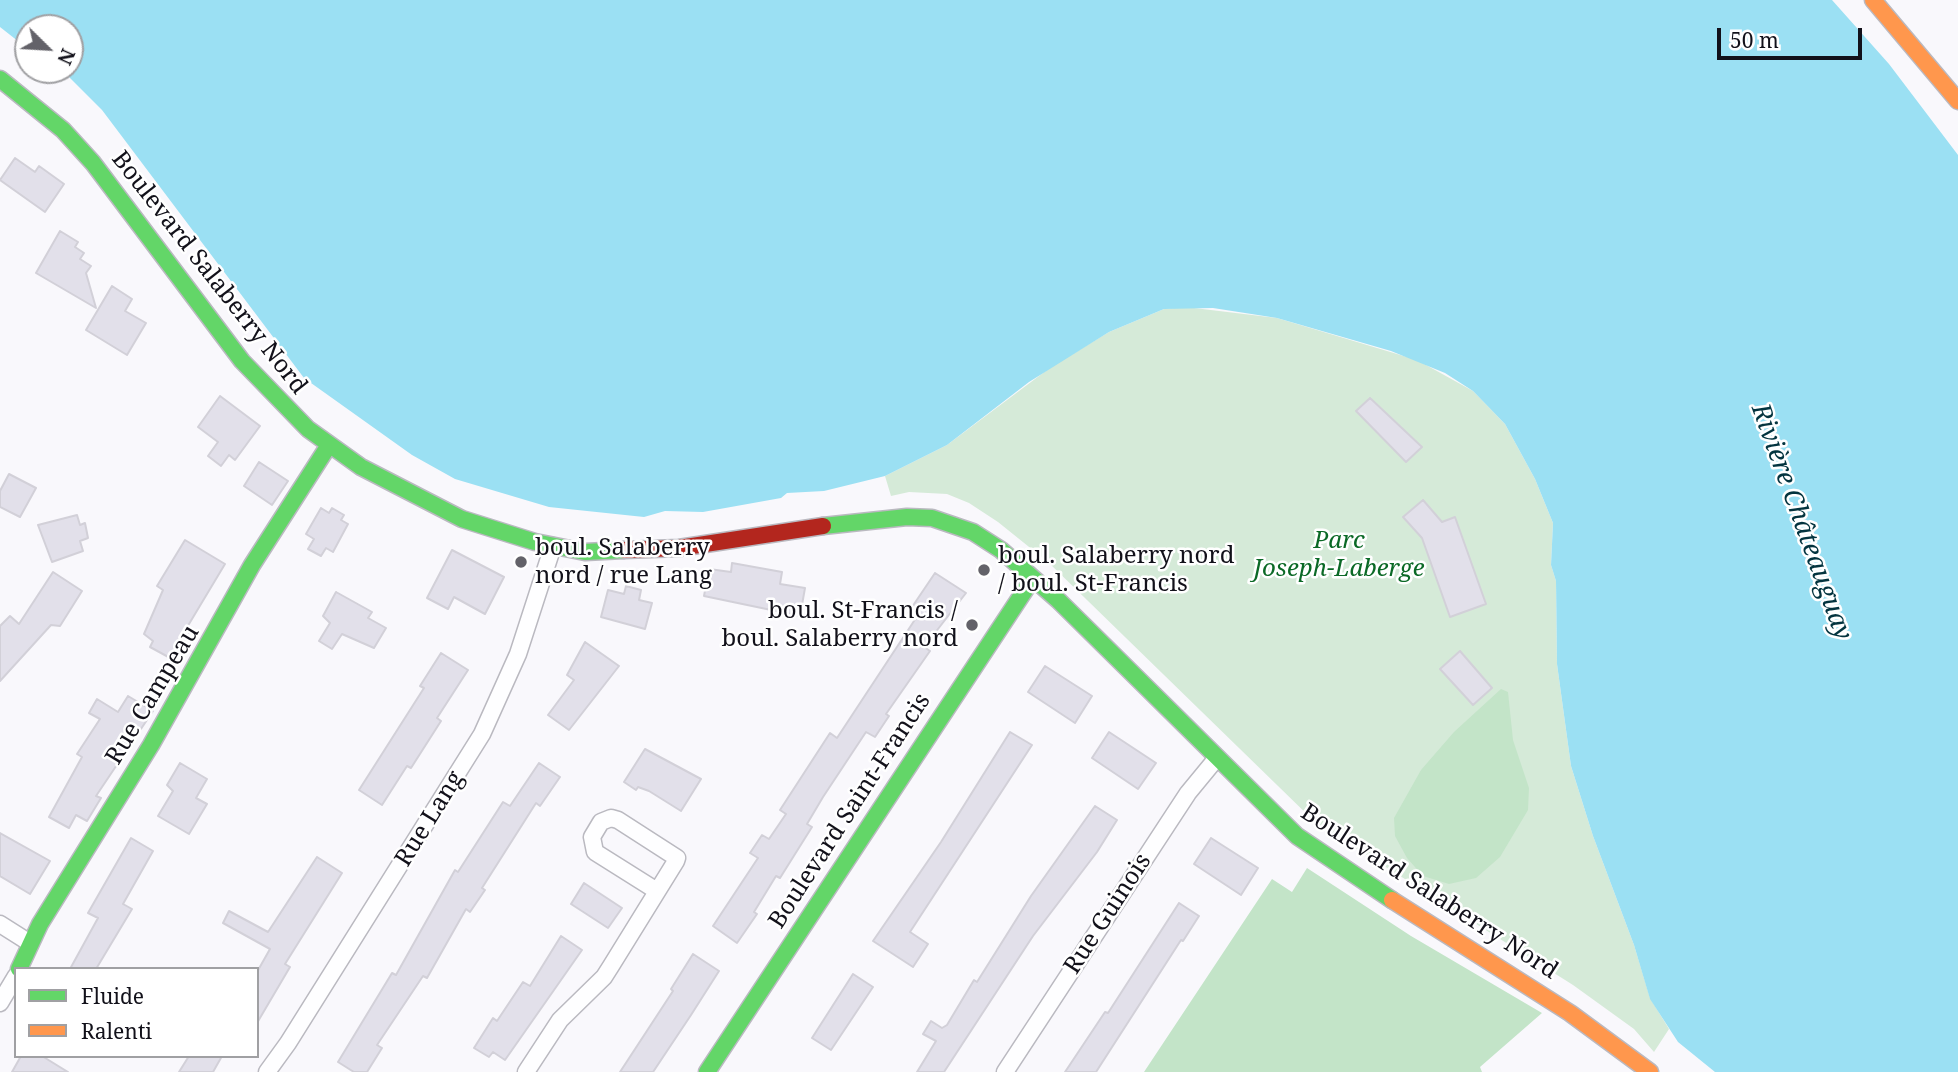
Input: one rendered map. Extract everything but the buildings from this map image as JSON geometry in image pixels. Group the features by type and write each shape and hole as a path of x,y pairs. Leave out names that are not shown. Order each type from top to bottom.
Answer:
{"street":[{"path":"1873,0 1958,101"},
{"name":"Boulevard Salaberry Nord","path":"2,86 73,140 125,203 242,360 292,415 328,445 378,477 443,510 484,527 553,546 600,553 650,551 858,521 920,517 946,522 972,532 1033,578 1276,818 1316,850 1547,998 1650,1072"},
{"name":"Rue Campeau","path":"20,967 30,943 151,745 252,565 328,445"},
{"name":"Rue Lang","path":"267,1072 288,1043 482,734 518,654 553,546"},
{"name":"Boulevard Saint-Francis","path":"707,1072 991,636 1033,578"},
{"name":"Rue Guinois","path":"1005,1072 1188,793 1216,759"},
{"path":"526,1072 559,1020 604,977 657,891 676,856 618,820 611,818 601,822 592,837 595,852 657,891"},
{"path":"0,924 30,943"},
{"path":"0,1003 14,979"}],"green space":[{"name":"Parc Joseph-Laberge","path":"1186,307 1277,318 1417,360 1473,391 1505,424 1535,479 1553,523 1551,565 1556,581 1557,664 1571,766 1650,998 1669,1029 1654,1052 1634,1029 1573,985 1316,823 1049,563 998,522 969,503 947,494 909,492 891,496 885,476 947,445 1051,367 1109,332 1164,309"},
{"path":"1501,689 1508,692 1513,740 1529,788 1528,810 1500,857 1476,878 1449,884 1423,876 1407,858 1395,836 1394,818 1421,770 1454,732"},
{"path":"1307,868 1411,936 1542,1013 1480,1067 1482,1072 1144,1072 1272,879 1292,892"}],"water":[{"name":"Rivière Châteauguay","path":"0,0 1832,0 1889,64 1958,155 1958,1072 1715,1072 1678,1042 1650,999 1634,945 1593,836 1571,766 1557,664 1556,581 1551,565 1553,523 1535,479 1505,424 1473,391 1445,373 1391,351 1277,318 1213,308 1164,309 1109,332 1029,382 947,445 885,476 824,491 787,493 781,498 703,512 665,511 644,517 549,507 455,479 412,455 304,378 102,110 76,84 84,84 84,14 14,14 14,38 0,27"}],"traffic: fast":[{"path":"0,79 63,130 93,163 242,361 308,429 361,467 462,519 535,542 585,552 624,550"},
{"path":"20,967 40,924 151,745 252,565 329,445"},
{"path":"823,526 907,517 932,518 973,532 1001,550 1058,600 1297,836 1392,900"},
{"path":"707,1072 1033,578"}],"traffic: slow":[{"path":"1873,0 1958,101"},
{"path":"1392,900 1570,1013 1650,1072"}],"traffic: jam":[{"path":"624,550 679,548 823,526"}],"place":[{"name":"boul. Salaberry nord / rue Lang","path":"521,562"},
{"name":"boul. Salaberry nord / boul. St-Francis","path":"984,570"},
{"name":"boul. St-Francis / boul. Salaberry nord","path":"972,625"}]}
